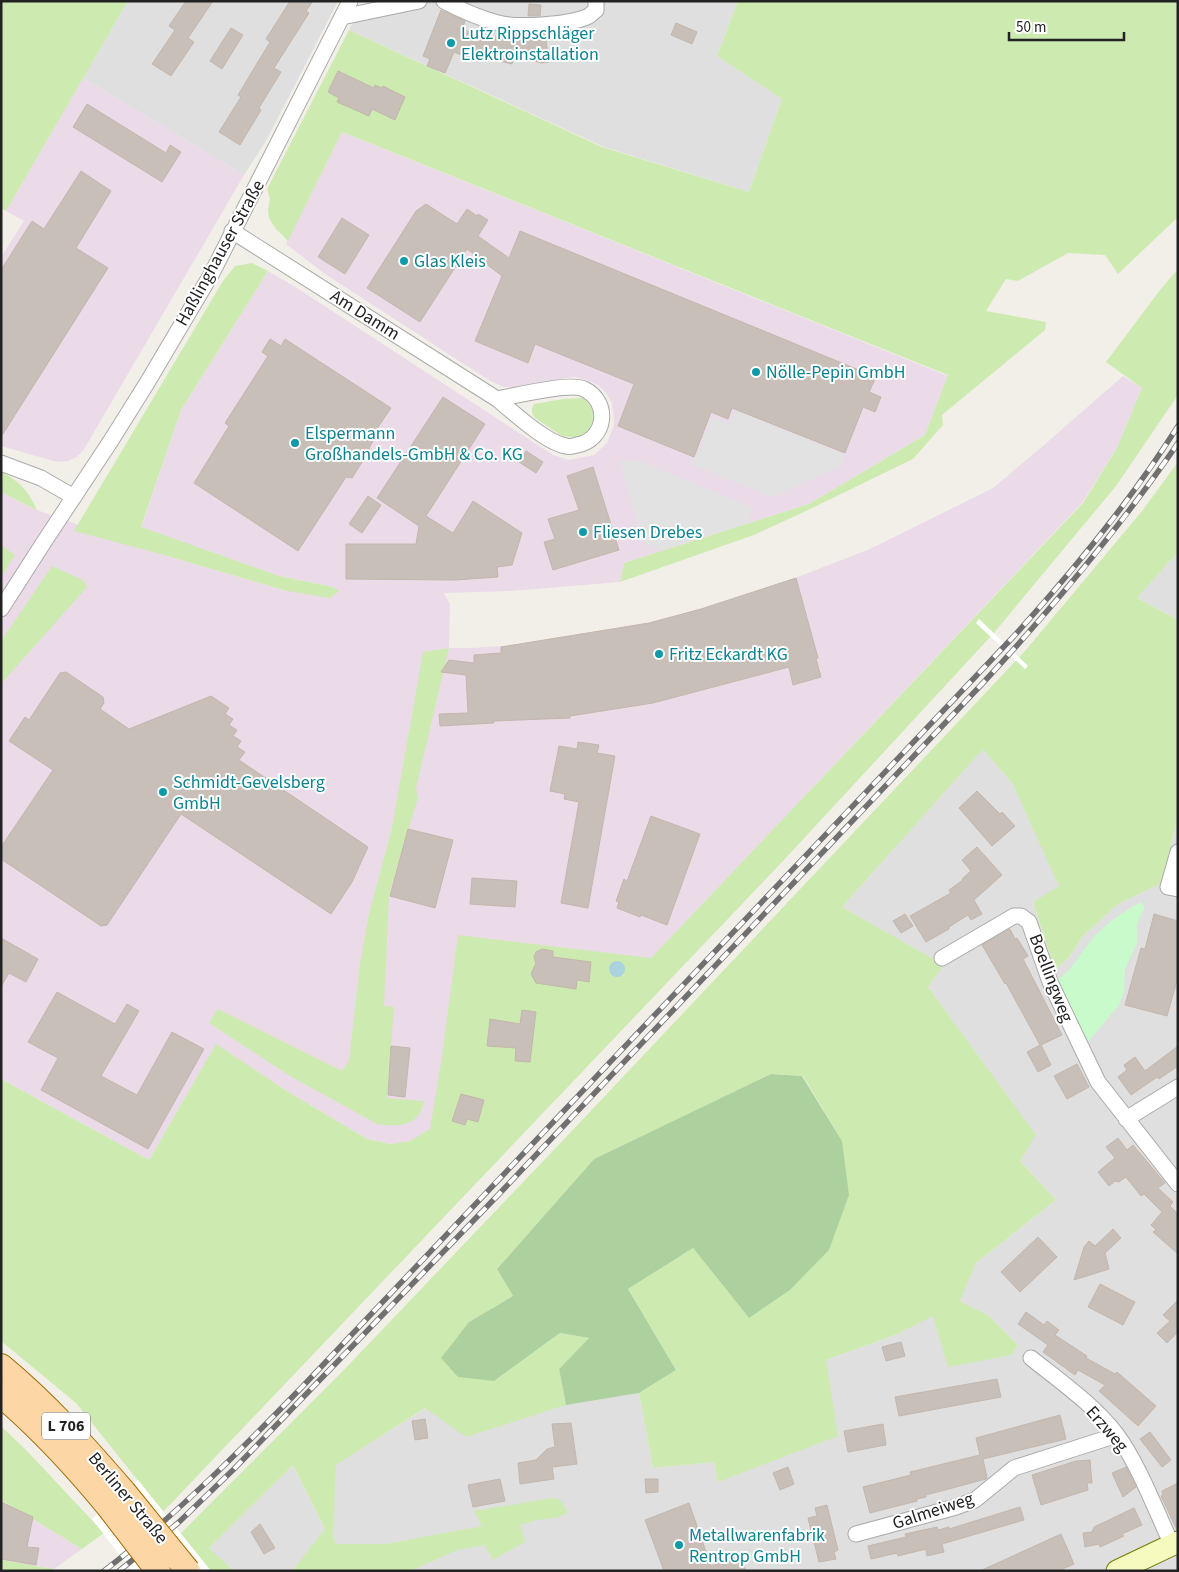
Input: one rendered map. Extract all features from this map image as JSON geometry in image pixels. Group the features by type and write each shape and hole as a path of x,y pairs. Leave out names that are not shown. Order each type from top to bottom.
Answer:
{"main road":[{"name":"Berliner Straße","path":"1,1366 73,1433 116,1499 158,1571"},
{"name":"Berliner Straße","path":"1,1395 62,1453 116,1499 188,1571"},
{"path":"1117,1571 1175,1544"}],"street":[{"name":"Haßlinghauser Straße","path":"1,609 147,384 212,273 350,1"},
{"path":"342,17 419,1"},
{"path":"444,1 468,14 500,24 543,25 589,17 596,10 596,1"},
{"name":"Am Damm","path":"232,231 497,399 556,443 567,447 587,443 596,434 602,421 601,407 597,400 583,388 556,389 497,399"},
{"path":"1,463 41,478 74,497"},
{"path":"1178,852 1168,887 1178,890"},
{"name":"Boellingweg","path":"942,958 1014,916 1021,916 1026,919 1032,929 1050,982 1098,1082 1178,1184"},
{"path":"1126,1119 1178,1087"},
{"name":"Erzweg","path":"1031,1358 1073,1392 1117,1435 1130,1455 1175,1544"},
{"name":"Galmeiweg","path":"856,1534 956,1507 975,1500 1014,1468 1117,1435"}],"shaded area":[{"path":"128,1 338,1 266,141 244,175 83,78"},
{"path":"400,1 738,1 717,56 782,99 749,192 604,147 349,30 361,8"},
{"path":"83,78 244,175 83,451 68,461 57,462 1,446 1,257 24,221 6,211"},
{"path":"342,132 948,376 925,435 809,504 624,563 620,582 510,591 444,593 450,604 449,648 550,643 643,626 719,606 795,578 870,549 993,488 1123,376 1142,388 1117,448 1082,503 434,1188 415,1176 430,1130 410,1141 391,1144 367,1139 287,1091 216,1045 149,1160 1,1079 1,492 37,510 157,553 287,591 333,587 279,576 141,528 181,410 268,271 553,455 569,460 594,455 607,443 614,425 612,403 598,385 574,377 514,387 504,387 490,381 325,274 286,244"},
{"path":"735,410 845,455 841,466 773,497 692,465 712,417 729,424"},
{"path":"619,459 634,462 637,460 753,508 747,523 661,550 643,543"},
{"path":"1178,552 1178,620 1137,598"},
{"path":"983,748 1012,783 1060,886 1033,902 1055,970 1070,956 1083,936 1118,904 1162,883 1178,815 1178,1571 234,1571 208,1549 293,1465 325,1529 336,1464 426,1408 565,1405 639,1393 653,1468 714,1462 718,1482 826,1360 895,1335 934,1315 1012,1354 1018,1345 989,1316 959,1301 976,1263 1056,1200 1020,1161 1035,1135 928,987 943,965 842,907"},
{"path":"1,1500 82,1549 54,1569 1,1560"}],"green space":[{"path":"1,1 128,1 6,211 1,208"},
{"path":"738,1 1178,1 1178,217 1118,274 1105,255 1068,253 1018,281 1006,279 986,311 1046,322 1045,330 942,415 943,425 913,459 754,535 620,582 624,563 809,504 925,435 948,375 342,132 288,241 276,229 269,218 270,199 267,189 349,30 602,147 749,192 782,99 717,56"},
{"path":"252,263 268,271 181,410 141,527 279,576 333,587 339,591 330,598 287,591 74,531 223,281 235,266"},
{"path":"1178,269 1178,395 1116,486 993,634 784,860 163,1512 76,1403 1,1341 1,1079 149,1160 216,1044 287,1091 367,1139 391,1144 410,1141 430,1129 458,935 651,958 1083,503 1117,448 1142,388 1106,362"},
{"path":"583,398 592,409 594,420 588,430 577,438 562,436 535,418 532,413 534,404"},
{"path":"1178,462 1178,552 1137,598 1178,620 1178,815 1162,883 1118,904 1083,936 1070,956 1055,970 1033,902 1059,886 1012,783 983,749 842,907 944,965 928,987 1036,1135 1020,1161 1056,1200 976,1263 960,1301 989,1316 1018,1345 1012,1355 948,1367 933,1316 895,1335 826,1360 838,1436 718,1482 714,1462 653,1468 639,1393 676,1370 628,1289 693,1248 749,1318 842,1141 803,1076 771,1074 594,1159 497,1269 513,1296 469,1322 494,1381 560,1333 589,1338 559,1369 566,1405 466,1437 425,1408 336,1465 333,1536 336,1544 386,1544 482,1526 474,1511 553,1498 560,1500 567,1510 567,1514 520,1525 525,1542 493,1560 484,1545 458,1550 410,1571 292,1571 325,1529 293,1465 209,1548 234,1571 209,1571 180,1534 340,1374 1025,651 1142,511"},
{"path":"1,471 23,487 37,510 1,492"},
{"path":"1,545 15,555 1,577"},
{"path":"52,566 83,580 87,587 1,684 1,641"},
{"path":"449,648 416,788 418,798 389,896 384,1006 394,1007 387,1098 424,1101 418,1116 407,1123 400,1125 377,1124 290,1076 209,1023 218,1009 342,1071 349,1061 360,964 369,914 392,828 423,652"},
{"path":"1142,902 1145,908 1137,926 1137,943 1125,969 1124,992 1119,1005 1087,1043 1057,980 1071,967 1101,930 1121,914"},
{"path":"771,1074 802,1076 842,1141 849,1195 829,1250 790,1290 749,1318 693,1248 628,1289 676,1370 639,1393 566,1405 559,1369 589,1338 560,1333 494,1381 458,1377 441,1358 469,1322 513,1296 497,1269 594,1159"},
{"path":"1,1426 104,1533 82,1549 1,1500"},
{"path":"1,1560 54,1569 51,1571 1,1571"}],"water":[{"path":"614,961 620,961 625,966 623,975 614,977 609,972 609,966"}],"pier":[{"path":"979,619 1028,666 1025,669 976,623"},
{"path":"138,1480 211,1571 132,1571 92,1519"}],"building":[{"path":"186,1 213,1 188,38 194,42 171,76 152,64 175,30 169,26"},
{"path":"290,1 313,1 306,11 309,13 274,68 281,72 259,108 261,110 240,145 219,132 241,97 238,95 270,42 266,39"},
{"path":"529,4 541,5 540,16 528,16"},
{"path":"441,10 465,21 462,29 495,42 497,32 527,35 545,34 549,62 542,63 514,56 512,64 471,54 469,58 454,52 445,73 427,66 430,59 423,56"},
{"path":"676,23 697,32 692,44 671,35"},
{"path":"231,28 243,35 222,69 210,61"},
{"path":"338,71 374,88 375,85 382,88 383,86 405,97 395,120 372,109 369,116 337,102 339,98 328,92"},
{"path":"87,104 166,153 170,145 181,152 162,182 73,127"},
{"path":"81,171 111,191 76,248 108,268 1,437 1,270 32,221 44,229"},
{"path":"426,204 457,224 467,209 477,216 478,214 488,220 478,236 509,258 520,231 876,377 869,392 881,397 875,412 863,407 845,453 732,408 728,419 711,412 694,457 618,426 634,384 535,344 528,363 475,341 502,276 467,249 420,322 367,288 416,211"},
{"path":"342,218 369,235 345,274 318,257"},
{"name":"Elspermann Großhandels-GmbH & Co. KG","path":"270,339 281,346 285,339 391,408 372,436 375,438 370,449 352,478 346,477 298,551 194,483 229,426 225,423 268,356 262,352"},
{"path":"443,397 485,424 426,516 453,533 473,501 522,533 512,565 497,567 498,577 455,580 346,579 346,544 416,544 419,526 377,498"},
{"path":"526,451 543,462 536,473 519,462"},
{"name":"Fliesen Drebes","path":"593,467 619,550 553,570 544,542 555,539 548,519 579,510 567,476"},
{"path":"368,496 381,505 362,533 349,524"},
{"name":"Fritz Eckardt KG","path":"796,578 818,658 816,659 821,677 793,685 789,667 653,703 570,716 570,718 494,721 494,723 440,726 439,714 468,713 466,675 441,672 449,660 474,663 474,655 501,653 501,647 649,623 701,609"},
{"name":"Schmidt-Gevelsberg GmbH","path":"66,672 103,697 104,703 100,709 129,729 211,696 229,708 225,714 233,719 229,725 237,730 233,736 241,741 237,747 245,752 239,760 368,847 352,882 331,914 181,814 107,925 101,926 1,859 1,847 53,770 9,741 25,717 29,720 60,673"},
{"path":"578,742 599,745 597,753 615,756 588,908 561,903 579,802 564,799 565,794 550,791 559,746 577,749"},
{"path":"977,791 1015,826 992,846 959,808"},
{"path":"651,816 700,834 667,925 617,908 619,902 616,901 624,879 627,881"},
{"path":"408,829 453,840 435,908 390,896"},
{"path":"977,847 1002,875 974,900 982,914 971,920 968,915 949,927 949,929 926,942 910,916 951,893 949,890 963,880 971,871 962,860"},
{"path":"472,878 517,881 515,907 470,904"},
{"path":"905,914 913,926 901,933 893,921"},
{"path":"1154,914 1178,921 1178,977 1167,1016 1125,1005 1141,948 1145,949"},
{"path":"1010,929 1028,956 1023,959 1062,1035 1041,1045 1051,1065 1038,1072 1027,1052 1040,1045 1006,983 982,945"},
{"path":"1,938 38,959 26,982 9,973 1,987"},
{"path":"542,949 553,951 553,957 591,962 589,982 577,980 576,989 536,983 531,974 536,963 534,957 536,952"},
{"path":"57,992 115,1024 127,1004 139,1011 101,1076 137,1095 172,1032 204,1049 148,1149 41,1090 58,1058 28,1042"},
{"path":"522,1010 536,1012 530,1062 515,1061 516,1048 487,1046 490,1019 520,1024"},
{"path":"391,1046 410,1048 405,1097 388,1095"},
{"path":"1178,1046 1178,1066 1159,1079 1157,1077 1131,1095 1118,1077 1127,1070 1124,1065 1135,1057 1145,1071"},
{"path":"1077,1064 1089,1087 1067,1099 1054,1076"},
{"path":"461,1094 484,1100 478,1122 467,1119 465,1125 452,1121"},
{"path":"1118,1138 1127,1150 1133,1145 1165,1183 1158,1188 1173,1202 1170,1206 1178,1214 1178,1254 1153,1232 1156,1230 1151,1225 1162,1212 1144,1194 1141,1196 1126,1177 1119,1182 1115,1181 1109,1186 1098,1172 1115,1158 1106,1147"},
{"path":"1113,1229 1121,1238 1105,1253 1109,1269 1074,1280 1084,1247 1089,1241 1095,1246"},
{"path":"1038,1237 1057,1257 1020,1292 1001,1272"},
{"path":"1100,1284 1135,1302 1123,1325 1088,1307"},
{"path":"1178,1300 1178,1332 1167,1343 1157,1333 1170,1321 1163,1315"},
{"path":"1026,1312 1044,1325 1047,1321 1059,1330 1055,1335 1087,1356 1086,1358 1115,1374 1117,1372 1156,1406 1138,1426 1099,1391 1105,1385 1078,1370 1075,1375 1043,1352 1048,1345 1018,1324"},
{"path":"901,1342 905,1356 886,1361 882,1347"},
{"path":"997,1379 1001,1397 899,1416 895,1397"},
{"path":"1060,1415 1066,1439 983,1459 986,1479 926,1495 926,1497 917,1499 917,1501 870,1513 863,1487 911,1475 910,1472 980,1455 976,1438"},
{"path":"425,1419 428,1438 415,1440 412,1421"},
{"path":"571,1423 577,1464 552,1467 554,1479 520,1484 518,1463 536,1460 547,1449 555,1447 552,1424"},
{"path":"883,1424 886,1445 848,1452 844,1431"},
{"path":"1150,1432 1171,1460 1162,1467 1140,1439"},
{"path":"1090,1460 1092,1483 1087,1483 1088,1490 1041,1505 1032,1475 1076,1461"},
{"path":"788,1467 794,1484 780,1490 773,1473"},
{"path":"1126,1467 1136,1487 1123,1497 1112,1473"},
{"path":"500,1479 505,1501 473,1507 468,1485"},
{"path":"645,1479 658,1479 658,1492 646,1493"},
{"path":"1178,1483 1177,1530 1161,1496 1163,1495 1162,1491"},
{"path":"1,1502 33,1517 27,1547 39,1548 36,1565 1,1559"},
{"name":"Metallwarenfabrik Rentrop GmbH","path":"689,1503 711,1566 741,1556 746,1571 664,1571 645,1520"},
{"path":"827,1505 838,1550 834,1552 836,1559 819,1562 808,1518 817,1516 815,1508"},
{"path":"1020,1507 1024,1520 942,1544 944,1552 927,1556 926,1549 898,1556 897,1553 871,1559 868,1546 906,1537 905,1534 937,1527 938,1530 949,1527 949,1529"},
{"path":"1134,1508 1142,1525 1100,1547 1099,1544 1085,1547 1083,1533 1092,1532 1094,1527"},
{"path":"260,1524 275,1548 264,1554 251,1532"},
{"path":"1061,1534 1074,1564 1058,1571 980,1571"}],"railway":[{"path":"104,1571 157,1528 207,1482 303,1386 1014,636 1100,535 1141,482 1178,426"},
{"path":"119,1571 178,1523 234,1469 500,1193 982,684 1109,537 1178,443"}],"place":[{"name":"Lutz Rippschläger Elektroinstallation","path":"451,43"},
{"name":"Glas Kleis","path":"404,261"},
{"name":"Nölle-Pepin GmbH","path":"756,372"},
{"name":"Elspermann Großhandels-GmbH & Co. KG","path":"295,443"},
{"name":"Fliesen Drebes","path":"583,532"},
{"name":"Fritz Eckardt KG","path":"659,654"},
{"name":"Schmidt-Gevelsberg GmbH","path":"163,792"},
{"name":"Metallwarenfabrik Rentrop GmbH","path":"679,1545"}]}
